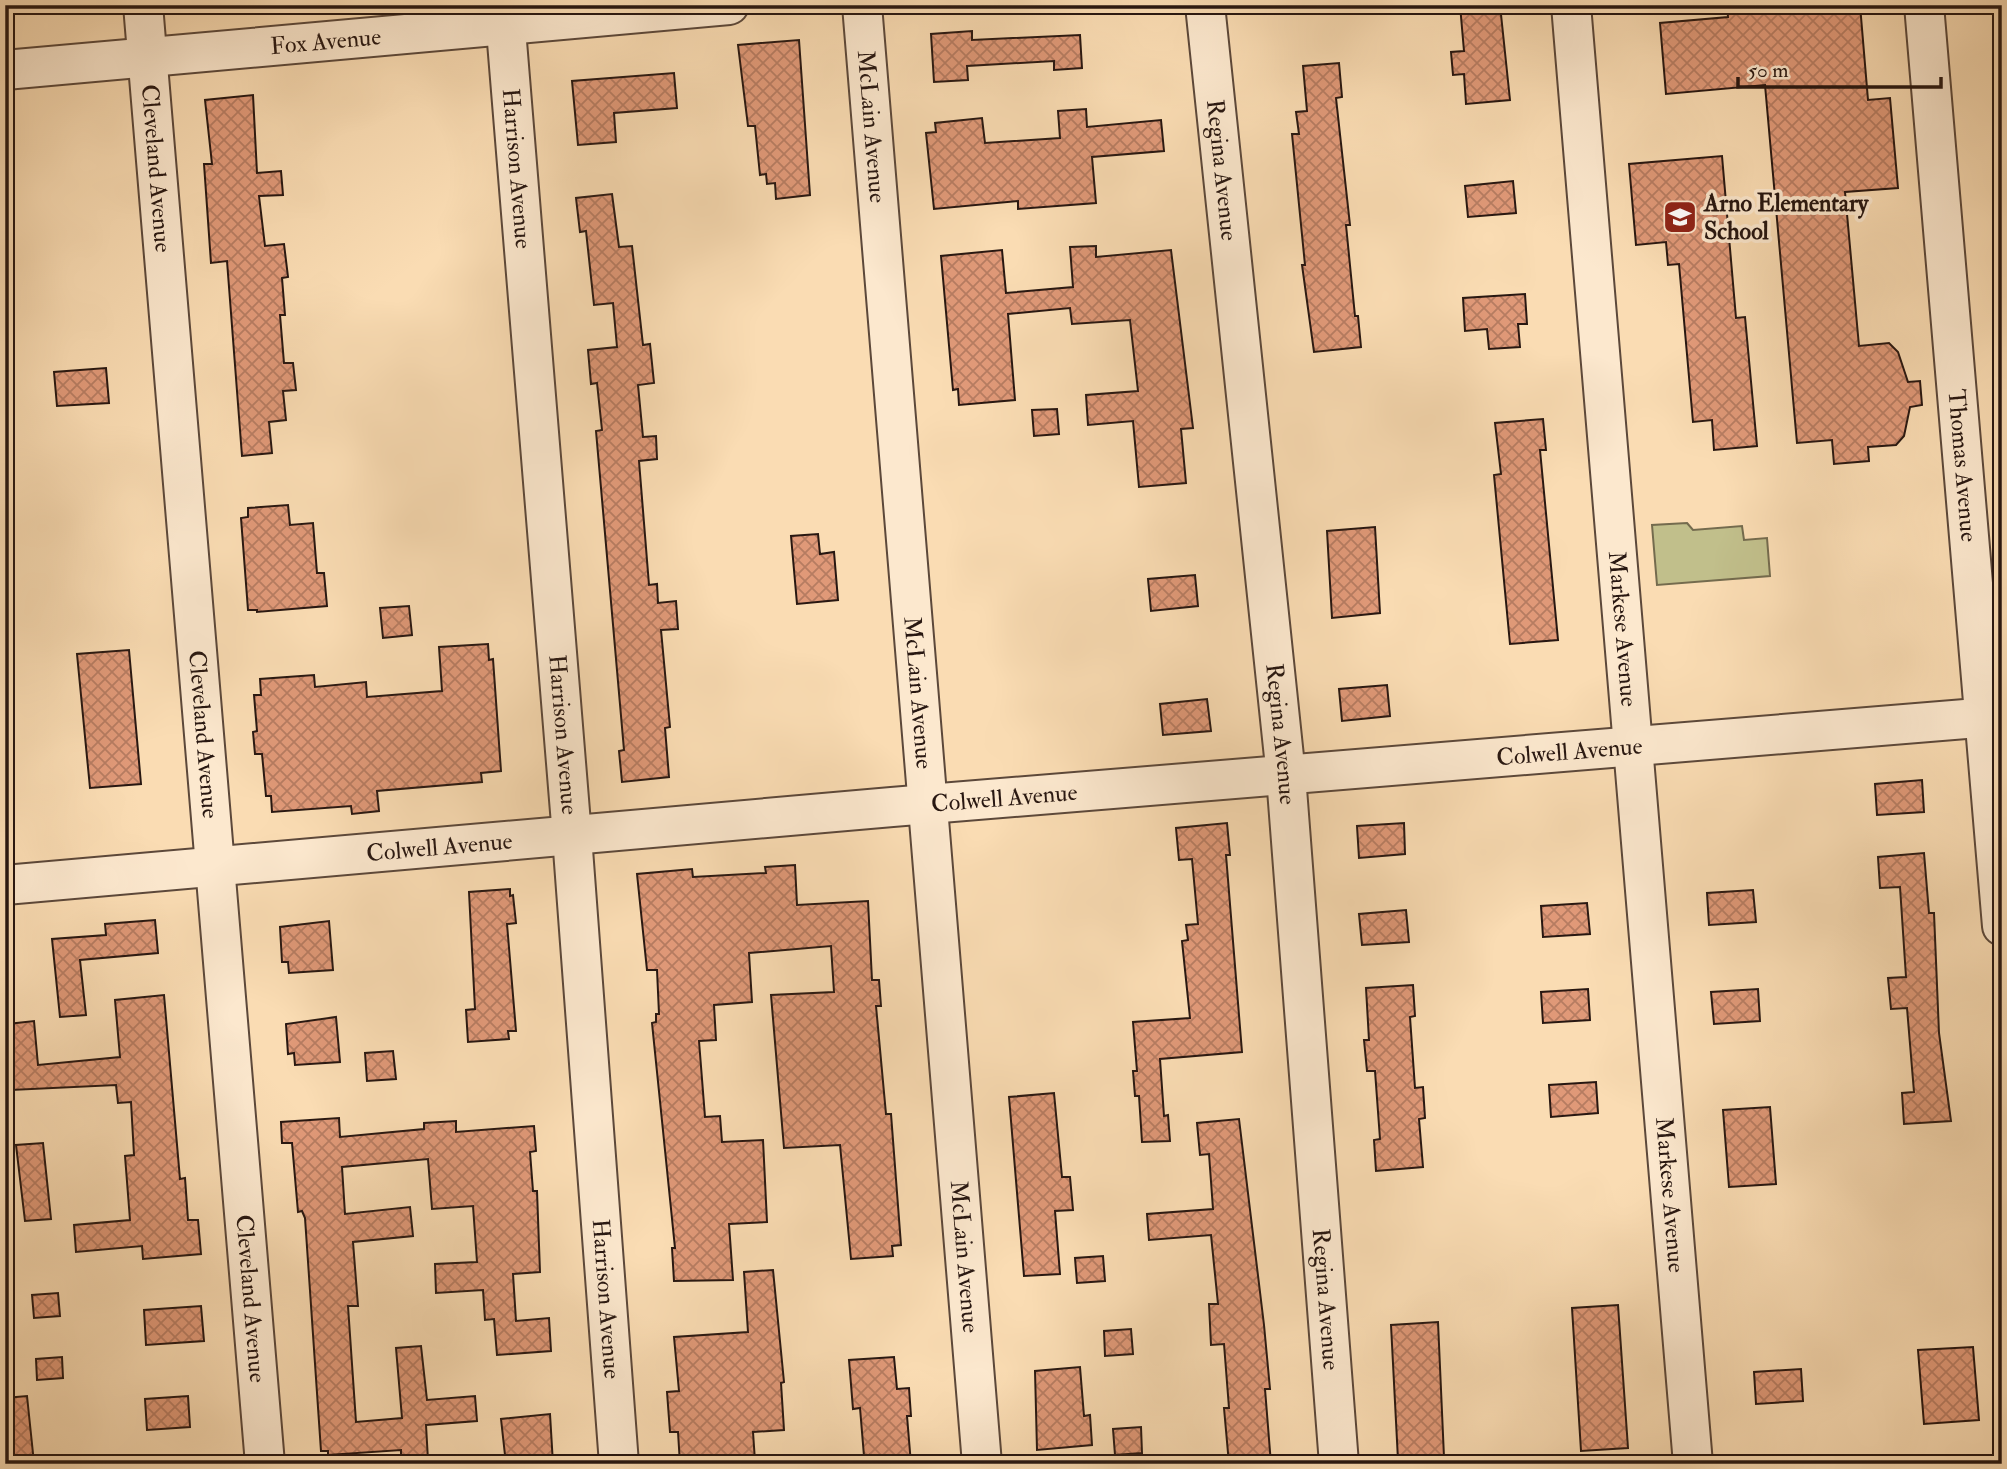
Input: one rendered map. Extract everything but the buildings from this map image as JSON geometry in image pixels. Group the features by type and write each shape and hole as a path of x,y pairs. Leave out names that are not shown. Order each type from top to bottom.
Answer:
{"street":[{"name":"Cleveland Avenue","path":"143,5 265,1464"},
{"name":"Fox Avenue","path":"5,70 148,57 505,15 729,5"},
{"name":"McLain Avenue","path":"862,5 982,1464"},
{"name":"Regina Avenue","path":"1205,5 1286,776 1339,1464"},
{"name":"Markese Avenue","path":"1571,5 1693,1464"},
{"name":"Thomas Avenue","path":"1924,5 1993,717 2002,926"},
{"name":"Harrison Avenue","path":"505,15 572,836 619,1464"},
{"name":"Colwell Avenue","path":"5,885 928,804 1993,717"}],"shaded area":[{"path":"1687,523 1693,530 1742,526 1744,540 1767,538 1770,576 1657,585 1652,525"}],"place":[{"name":"Arno Elementary School","path":"1680,217"}]}
